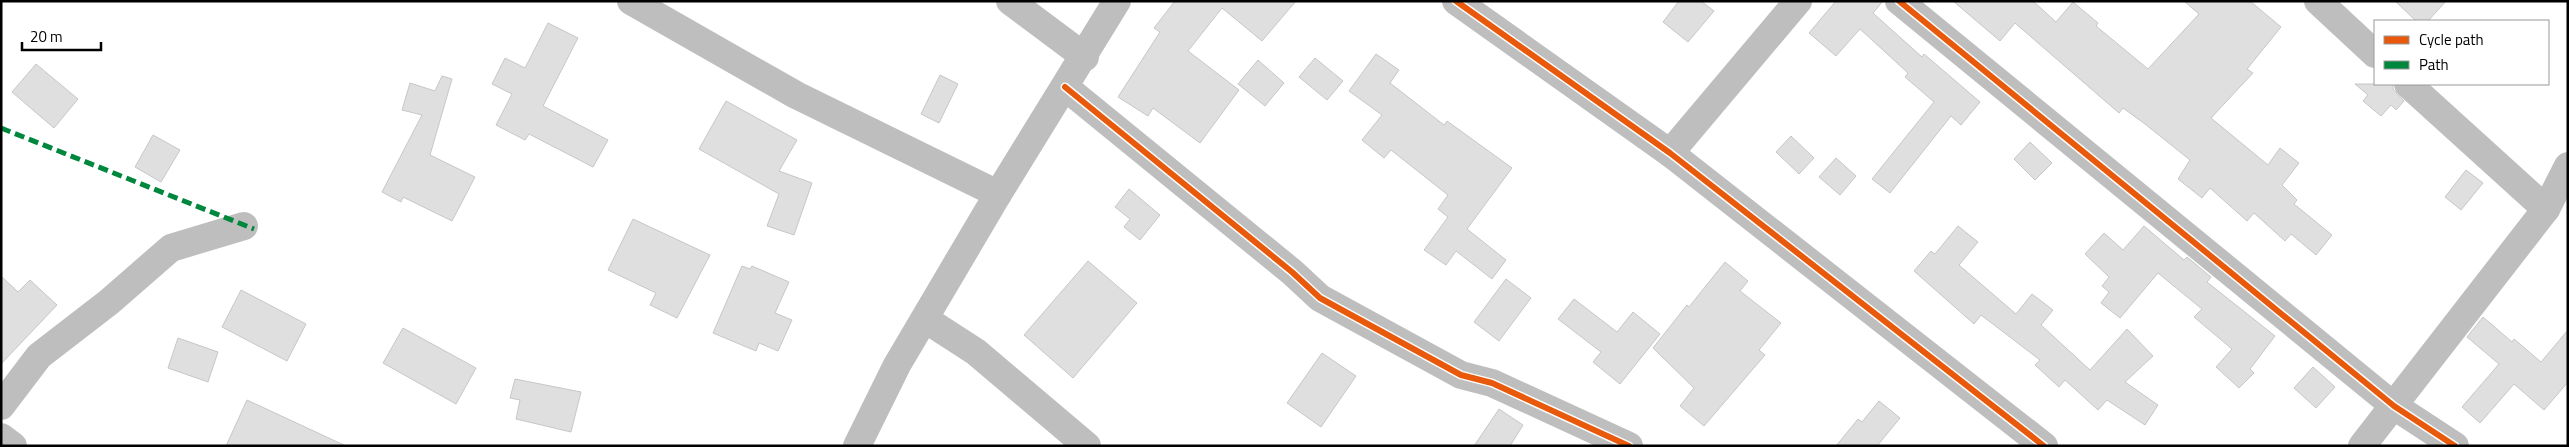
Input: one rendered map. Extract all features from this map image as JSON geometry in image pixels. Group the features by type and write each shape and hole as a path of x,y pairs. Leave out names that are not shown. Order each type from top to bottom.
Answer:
{"street":[{"path":"631,1 796,95 998,194"},
{"path":"1010,1 1085,57"},
{"path":"857,446 897,365 998,194 1085,57 1117,1"},
{"path":"1670,153 1798,1"},
{"path":"1900,1 2394,406 2455,446"},
{"path":"2318,1 2374,53"},
{"path":"1458,2 1670,153 2044,446"},
{"path":"2409,85 2546,209"},
{"path":"1065,87 1292,272 1320,298 1461,375 1492,383 1629,446"},
{"path":"2362,446 2546,209 2568,166"},
{"path":"1,406 40,356 109,302 171,248 244,226"},
{"path":"925,319 976,352 1087,446"},
{"path":"1,437 13,446"}],"building":[{"path":"1175,1 1296,1 1262,41 1222,8 1188,51 1239,90 1200,143 1153,108 1148,116 1118,97 1160,32 1154,28"},
{"path":"1679,1 1701,1 1714,11 1688,42 1663,22"},
{"path":"1836,1 1883,1 1873,13 1922,57 1924,54 1980,102 1961,125 1951,116 1890,193 1872,179 1934,102 1905,77 1908,73 1860,29 1836,56 1809,33"},
{"path":"1953,1 2033,1 2056,22 2073,2 2098,23 2096,26 2148,69 2199,14 2184,1 2250,1 2281,27 2247,69 2253,73 2211,118 2268,165 2280,148 2299,163 2282,185 2297,200 2294,204 2332,235 2316,255 2291,234 2285,241 2254,213 2247,221 2210,188 2202,198 2178,179 2190,160 2145,124 2123,108 2119,113 2015,23 2000,41"},
{"path":"2395,1 2446,1 2429,20 2415,20"},
{"path":"548,23 578,38 543,106 608,140 593,167 529,134 525,140 496,125 512,94 492,84 505,58 525,68"},
{"path":"1376,54 1399,70 1390,83 1444,125 1447,121 1512,168 1467,229 1506,260 1492,279 1456,251 1446,265 1424,250 1448,217 1438,209 1448,195 1391,150 1384,158 1362,140 1382,115 1349,91"},
{"path":"1315,58 1343,81 1327,100 1299,77"},
{"path":"1258,60 1284,83 1265,106 1238,84"},
{"path":"36,64 78,99 54,128 12,92"},
{"path":"940,75 958,84 939,123 921,114"},
{"path":"442,76 452,79 430,155 475,177 452,221 403,197 401,202 382,192 422,115 402,110 410,83 435,91"},
{"path":"2355,84 2393,85 2393,89 2404,101 2396,110 2391,105 2381,116 2363,101 2368,95"},
{"path":"726,101 797,140 779,171 812,183 794,235 767,226 779,194 699,149"},
{"path":"153,135 180,150 161,182 135,167"},
{"path":"1791,136 1814,158 1799,174 1776,152"},
{"path":"2030,142 2052,163 2035,180 2014,159"},
{"path":"1836,158 1856,176 1840,195 1819,177"},
{"path":"2466,170 2483,183 2461,210 2445,197"},
{"path":"1129,189 1160,215 1140,240 1124,227 1130,219 1115,207"},
{"path":"633,219 710,255 677,318 650,305 656,293 608,270"},
{"path":"1958,226 1978,242 1959,265 2016,314 2032,294 2053,310 2041,325 2090,370 2127,329 2153,356 2125,382 2158,405 2145,425 2107,400 2098,410 2065,380 2059,387 2035,365 2040,360 1981,315 1974,324 1914,271 1931,251 1935,254"},
{"path":"2144,226 2184,260 2187,257 2211,277 2207,282 2275,336 2250,369 2254,373 2239,388 2216,367 2232,349 2194,317 2202,309 2158,273 2120,318 2101,303 2109,292 2102,286 2109,277 2085,254 2104,233 2123,250"},
{"path":"1088,261 1137,303 1073,378 1024,335"},
{"path":"1725,262 1748,281 1740,291 1781,323 1759,350 1765,355 1704,426 1680,406 1694,388 1653,348 1687,305 1689,307"},
{"path":"742,266 750,269 752,266 789,282 775,313 792,320 778,351 759,343 756,351 713,333"},
{"path":"1,276 18,292 30,280 57,305 1,364"},
{"path":"1506,279 1531,298 1499,341 1474,322"},
{"path":"241,290 306,324 287,361 222,327"},
{"path":"1574,299 1617,332 1633,312 1660,334 1620,384 1593,362 1601,352 1558,319"},
{"path":"2483,317 2512,342 2514,339 2541,362 2568,330 2568,382 2544,410 2514,384 2480,423 2462,407 2499,364 2467,337"},
{"path":"403,328 476,368 456,404 383,363"},
{"path":"178,338 218,352 208,382 168,368"},
{"path":"1322,353 1356,376 1321,427 1287,403"},
{"path":"2313,367 2335,387 2316,408 2294,388"},
{"path":"515,379 581,392 571,432 516,419 520,400 510,398"},
{"path":"247,400 346,446 226,446"},
{"path":"1879,401 1900,418 1877,446 1836,446 1858,419 1862,422"},
{"path":"1499,409 1523,425 1510,446 1474,446"}],"marked path":[{"path":"1,128 254,229"}],"cycle path":[{"path":"1456,1 1670,153 2044,446"},
{"path":"1899,1 2394,406 2455,446"},
{"path":"1065,87 1292,272 1320,298 1461,375 1492,383 1629,446"}]}
